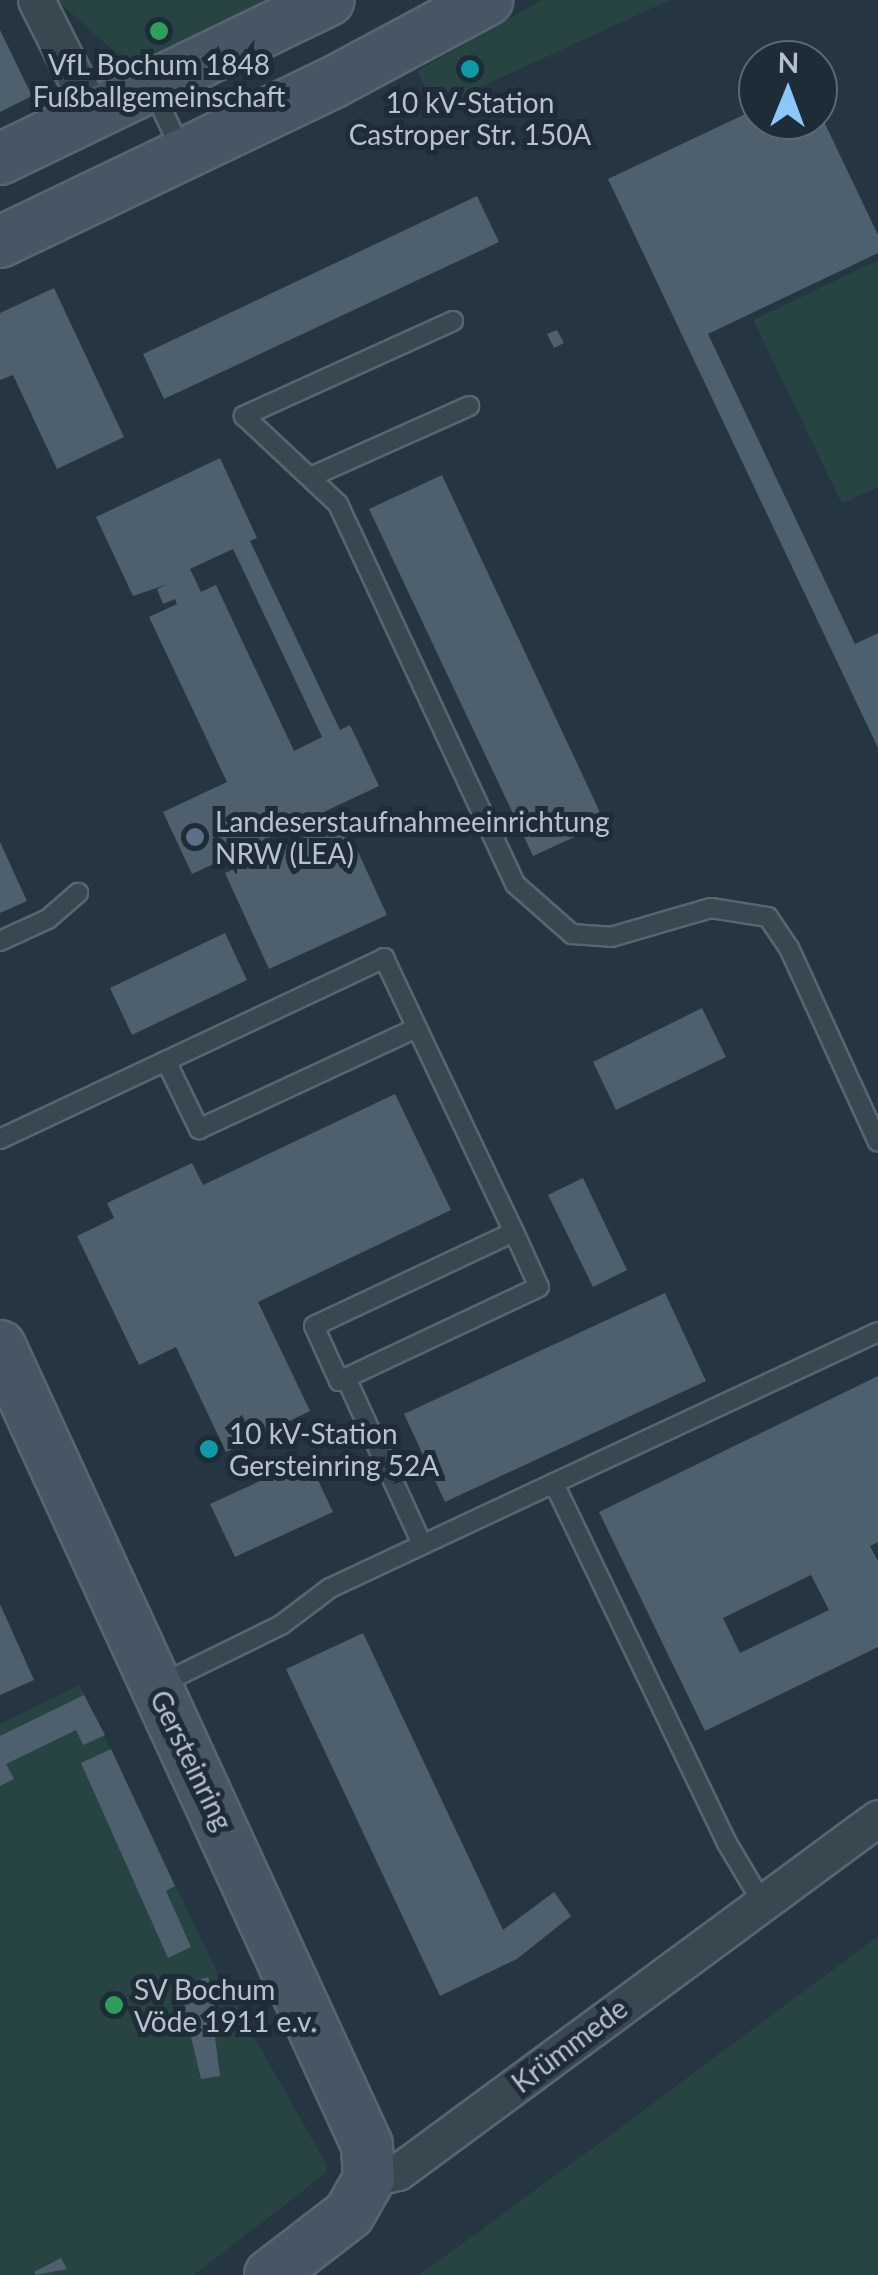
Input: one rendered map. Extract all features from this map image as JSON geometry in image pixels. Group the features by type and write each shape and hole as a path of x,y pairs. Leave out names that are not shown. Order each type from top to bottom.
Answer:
{"street":[{"path":"36,0 86,99"},
{"path":"0,159 152,89 329,0"},
{"path":"0,242 184,156 487,0"},
{"name":"Gersteinring","path":"0,1346 352,2105 367,2145 368,2178"},
{"name":"Krümmede","path":"368,2178 398,2172 878,1818"},
{"path":"270,2275 349,2214 368,2178"}],"lane":[{"path":"152,89 184,156"},
{"path":"453,321 244,416 315,475 338,504 515,884 572,934 611,938 711,908 768,917 789,948 878,1142"},
{"path":"315,475 468,406"},
{"path":"0,941 48,919 78,892"},
{"path":"0,1139 384,958 540,1286 340,1381 314,1326 514,1232"},
{"path":"166,1060 199,1130 417,1028"},
{"path":"156,1686 422,1544 878,1332"},
{"path":"346,1378 422,1544"},
{"path":"554,1483 727,1844 762,1902"}],"green space":[{"name":"VfL Bochum 1848 Fußballgemeinschaft","path":"57,0 285,0 134,70"},
{"path":"541,0 670,0 435,108 417,71"},
{"path":"878,260 878,487 842,504 753,320"},
{"name":"SV Bochum Vöde 1911 e.v.","path":"80,1685 216,1970 327,2165 326,2173 194,2275 0,2275 0,1724"},
{"path":"878,1936 878,2275 419,2275 586,2153"}],"building":[{"path":"0,30 32,96 0,112"},
{"path":"738,117 738,140 833,140 878,235 878,253 708,334 855,644 878,633 878,748 608,179"},
{"path":"477,196 499,242 164,399 143,354"},
{"path":"54,288 124,437 57,469 13,375 0,380 0,313"},
{"path":"557,330 564,343 554,348 547,334"},
{"path":"220,458 257,538 250,541 340,730 350,725 379,786 192,874 163,812 227,782 149,617 177,604 175,599 163,604 157,589 168,584 133,596 96,517","holes":["233,549 322,737 294,751 216,585 201,592 190,569"]},
{"path":"442,475 605,823 533,856 369,509"},
{"path":"343,819 387,915 269,969 225,873"},
{"path":"0,842 27,901 0,913"},
{"path":"225,933 247,980 132,1035 110,988"},
{"path":"702,1008 726,1057 616,1110 593,1062"},
{"path":"395,1094 451,1210 258,1302 310,1411 226,1452 176,1347 139,1365 77,1236 114,1218 107,1203 192,1163 203,1185"},
{"path":"583,1178 627,1270 593,1287 548,1195"},
{"path":"665,1293 706,1381 445,1502 404,1414"},
{"path":"878,1376 878,1542 870,1546 878,1561 878,1647 705,1731 599,1512","holes":["811,1575 829,1610 740,1653 723,1618"]},
{"name":"10 kV-Station Gersteinring 52A","path":"212,1440 218,1453 206,1458 200,1445"},
{"path":"308,1459 333,1512 235,1557 210,1504"},
{"path":"0,1604 34,1680 0,1695"},
{"path":"363,1633 503,1930 554,1892 571,1916 517,1959 440,1996 286,1669"},
{"path":"84,1695 105,1735 83,1745 76,1730 6,1764 14,1779 0,1786 0,1736"},
{"path":"111,1749 175,1886 166,1891 191,1947 168,1958 81,1763"},
{"path":"208,1977 224,2026 214,2029 220,2076 201,2079 179,1986"},
{"path":"61,2258 67,2269 36,2275 34,2272"}],"place":[{"name":"VfL Bochum 1848 Fußballgemeinschaft","path":"159,31"},
{"name":"10 kV-Station Castroper Str. 150A","path":"470,69"},
{"name":"Landeserstaufnahmeeinrichtung NRW (LEA)","path":"195,837"},
{"name":"10 kV-Station Gersteinring 52A","path":"209,1449"},
{"name":"SV Bochum Vöde 1911 e.v.","path":"114,2005"}]}
